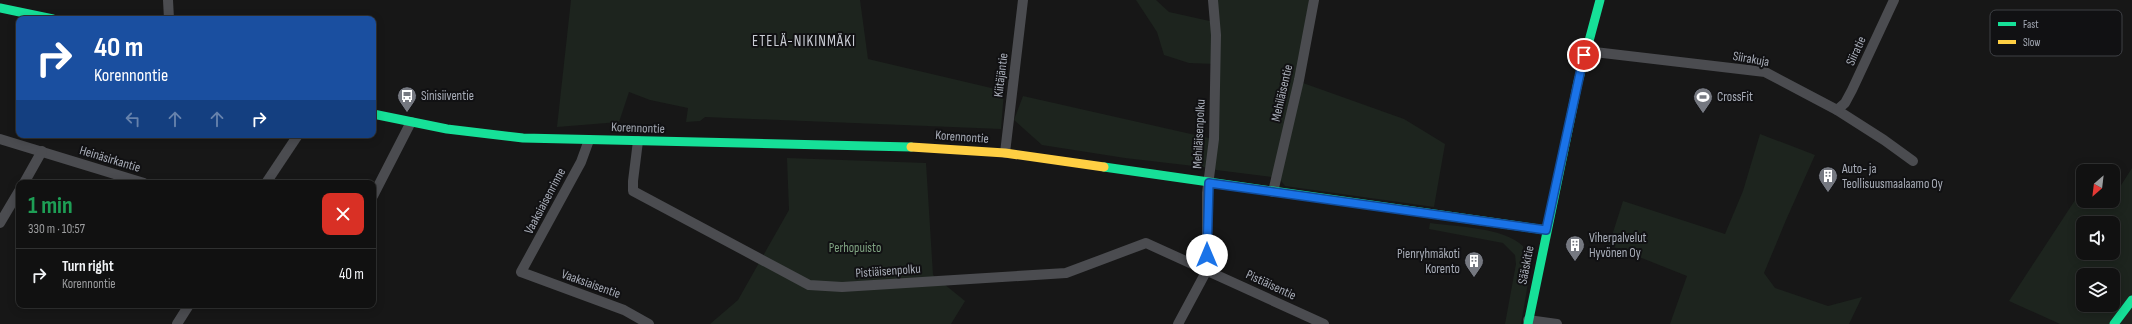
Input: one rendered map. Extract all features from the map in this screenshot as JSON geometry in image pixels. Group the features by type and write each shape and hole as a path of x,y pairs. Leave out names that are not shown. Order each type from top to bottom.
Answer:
{"street":[{"path":"168,0 169,16"},
{"name":"Kiitäjäntie","path":"1005,153 1023,0"},
{"name":"Mehiläisenpolku","path":"1207,270 1209,183 1214,139 1216,35 1213,0"},
{"name":"Mehiläisentie","path":"1273,192 1299,80 1314,0"},
{"name":"Sääskitie","path":"1528,322 1546,230 1586,51 1600,0"},
{"name":"Siiratie","path":"1837,110 1845,103 1852,90 1894,0"},
{"path":"0,8 38,16"},
{"name":"Siirakuja","path":"1586,51 1765,72 1837,110 1884,140 1913,161"},
{"name":"Korennontie","path":"376,115 411,122 523,138 934,148 1005,153 1546,230"},
{"path":"376,190 411,122"},
{"path":"268,180 296,138"},
{"name":"Heinäsirkantie","path":"0,139 134,180"},
{"name":"Vaaksiaisenrinne","path":"521,272 580,162 588,140"},
{"name":"Pistiäisenpolku","path":"638,141 633,191 809,285 842,287 1066,273 1146,243 1207,270"},
{"path":"26,180 42,151"},
{"path":"0,223 16,197"},
{"path":"1178,324 1207,270"},
{"name":"Pistiäisentie","path":"1207,270 1324,324"},
{"name":"Vaaksiaisentie","path":"521,272 624,310 649,324"},
{"path":"2114,324 2132,300"},
{"path":"177,324 187,308"},
{"path":"1528,322 1557,324"}],"green space":[{"path":"571,0 860,0 868,59 1004,91 1001,129 705,117 700,121 686,122 688,108 650,100 629,92 619,122 557,127"},
{"path":"1136,0 1156,0 1169,12 1214,22 1213,0 1309,0 1300,55 1303,83 1404,119 1445,144 1434,207 1285,186 1279,178 1125,158 1042,145 1014,120 1023,96 1213,139 1215,64 1189,63 1164,55 1157,32"},
{"path":"1760,134 1815,155 1764,273 1775,288 1828,306 1862,297 1849,324 1670,324 1687,276 1609,245 1623,201 1725,234 1743,191"},
{"name":"Perhopuisto","path":"787,158 926,163 933,275 965,301 951,324 710,324 738,300 789,210"},
{"path":"2132,168 2132,324 2060,324 2009,301 2076,199 2076,208 2120,208 2120,187"},
{"path":"1430,223 1492,231 1504,235 1523,246 1523,255 1532,260 1521,324 1505,324 1516,264 1515,255 1503,243 1429,229"}],"traffic: fast":[{"path":"1528,324 1578,82 1600,0"},
{"path":"0,8 39,16"},
{"path":"376,115 447,129 523,138 911,147"},
{"path":"1104,167 1546,230"},
{"path":"2114,324 2132,300"}],"traffic: slow":[{"path":"911,147 1005,153 1104,167"}],"place":[{"name":"Sinisiiventie","path":"407,113"},
{"name":"CrossFit","path":"1703,114"},
{"name":"Auto- ja Teollisuusmaalaamo Oy","path":"1828,193"},
{"name":"Viherpalvelut Hyvönen Oy","path":"1575,262"},
{"name":"Pienryhmäkoti Korento","path":"1474,278"}],"district":[{"name":"ETELÄ-NIKINMÄKI","path":"804,41"}],"route":[{"path":"1207,255 1207,193 1209,183 1546,230 1584,55"}]}
